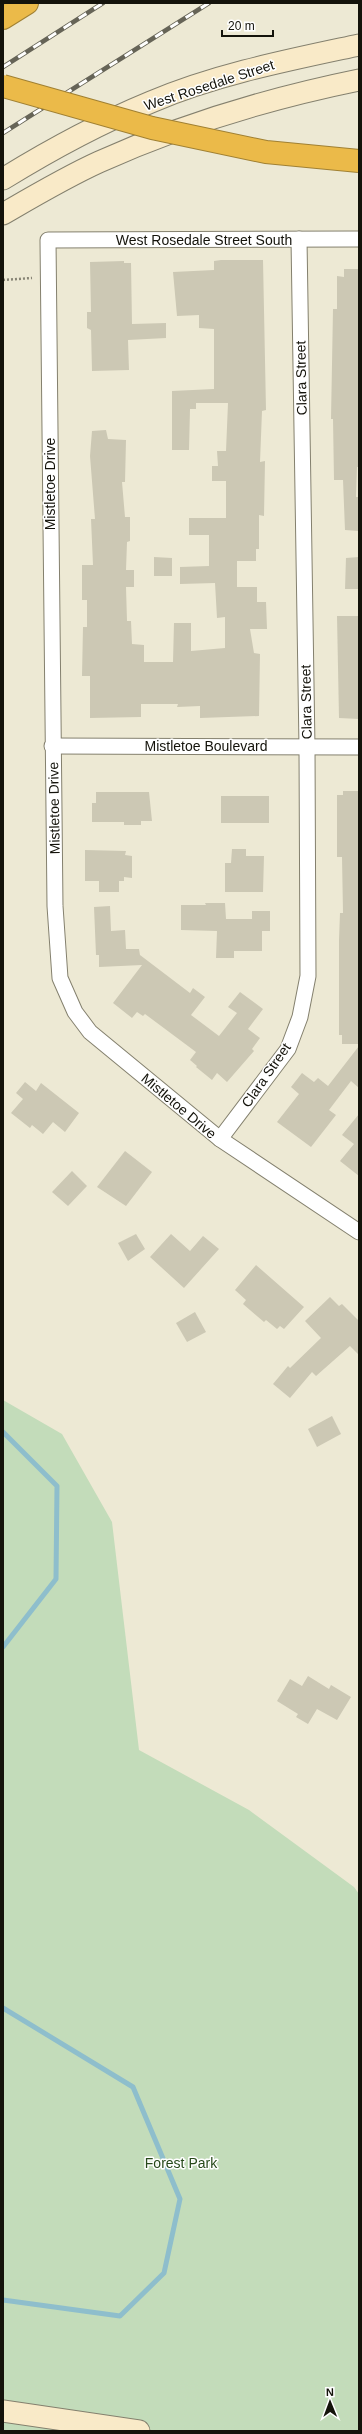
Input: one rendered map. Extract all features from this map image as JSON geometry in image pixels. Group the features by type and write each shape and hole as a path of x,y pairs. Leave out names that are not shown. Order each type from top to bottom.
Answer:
{"highway":[{"path":"3,18 27,3"},
{"path":"3,86 152,128 259,150 359,161"}],"main road":[{"name":"West Rosedale Street","path":"3,179 63,144 152,102 229,76 285,61 359,45"},
{"path":"3,214 98,162 136,147 240,110 306,91 359,80"},
{"path":"3,2411 139,2431"}],"street":[{"name":"Clara Street","path":"220,1139 288,1049 300,1016 308,976 307,747 299,239"},
{"name":"West Rosedale Street South","path":"48,240 359,239"},
{"name":"Mistletoe Drive","path":"48,240 52,746 55,906 60,978 65,994 75,1012 90,1032 220,1139 359,1232"},
{"name":"Mistletoe Boulevard","path":"52,746 359,747"}],"path":[{"path":"3,280 39,277"}],"green space":[{"name":"Forest Park","path":"3,1400 62,1434 112,1522 139,1750 249,1810 354,1887 359,1894 359,2431 3,2431"}],"building":[{"path":"263,260 266,410 262,411 260,462 265,461 264,516 259,515 259,549 256,549 256,561 237,561 237,587 257,587 257,602 266,602 267,629 250,629 254,653 260,654 259,716 200,718 200,706 177,707 178,704 141,704 141,717 90,718 90,676 82,676 83,627 87,627 87,600 82,600 82,565 93,565 91,519 95,519 90,456 92,431 106,430 108,439 126,440 125,482 122,482 125,517 130,517 130,541 127,542 126,570 134,570 134,587 126,587 127,621 131,621 132,644 144,645 144,662 173,662 174,623 191,623 191,651 225,648 225,617 217,618 215,583 180,584 180,567 209,566 209,535 189,535 189,518 226,518 226,481 212,481 212,466 218,466 217,451 226,451 228,403 196,403 196,409 190,409 189,450 172,450 172,391 214,389 214,329 199,328 199,315 177,316 173,272 214,270 214,261"},
{"path":"124,261 124,263 131,263 132,324 166,323 166,338 128,340 129,370 92,371 91,330 87,328 87,312 91,312 90,262"},
{"path":"344,269 359,269 359,467 357,467 356,497 359,497 359,531 345,530 343,480 334,480 333,419 331,419 333,309 337,309 337,276 344,277"},
{"path":"154,557 172,558 172,576 154,576"},
{"path":"359,557 359,589 345,589 346,558"},
{"path":"337,616 359,616 359,719 339,718"},
{"path":"343,791 359,791 359,1044 342,1044 342,1035 339,1035 339,940 340,913 343,913 342,857 337,857 337,795 343,795"},
{"path":"96,792 149,792 152,821 141,821 141,825 124,825 124,822 92,822 92,803 96,803"},
{"path":"221,796 269,796 269,823 221,823"},
{"path":"232,849 246,849 246,856 264,856 263,892 225,892 225,863 231,863"},
{"path":"85,850 126,851 125,855 132,856 132,878 124,877 124,881 119,881 119,892 99,892 99,881 85,881"},
{"path":"205,903 225,903 226,919 252,919 252,911 270,911 270,931 262,931 262,951 234,951 234,958 216,958 217,931 181,930 181,905 206,905"},
{"path":"110,906 111,931 125,930 126,949 139,949 140,955 190,993 193,988 205,997 191,1015 219,1036 237,1013 228,1007 240,992 263,1009 248,1029 260,1038 252,1049 254,1051 227,1082 217,1073 212,1080 196,1067 197,1066 190,1060 196,1052 145,1014 143,1016 137,1012 132,1018 113,1003 142,965 99,967 99,955 96,955 94,907"},
{"path":"359,1046 359,1088 351,1081 329,1110 336,1115 311,1147 277,1122 299,1094 291,1087 302,1073 314,1082 318,1078 328,1086"},
{"path":"25,1082 36,1091 41,1083 79,1113 65,1132 53,1122 43,1134 32,1125 30,1128 11,1113 23,1099 16,1093"},
{"path":"359,1114 359,1176 340,1161 354,1144 342,1135"},
{"path":"125,1151 152,1172 126,1206 97,1187"},
{"path":"72,1171 87,1186 68,1206 52,1192"},
{"path":"136,1234 145,1249 128,1261 118,1243"},
{"path":"171,1234 190,1251 203,1236 219,1249 184,1288 150,1257"},
{"path":"256,1265 304,1307 284,1329 280,1326 277,1329 266,1320 264,1322 243,1304 246,1300 235,1290"},
{"path":"330,1297 339,1306 342,1304 359,1321 359,1355 350,1346 316,1376 312,1372 290,1398 273,1384 288,1366 290,1368 321,1338 305,1321"},
{"path":"195,1312 206,1332 187,1342 176,1323"},
{"path":"332,1416 341,1434 317,1447 308,1429"},
{"path":"308,1676 329,1689 331,1685 351,1697 337,1720 317,1709 308,1724 296,1717 298,1714 277,1701 290,1679 302,1686"}],"waterway":[{"path":"3,1432 57,1486 56,1579 3,1647"},
{"path":"3,2008 133,2087 180,2199 164,2273 120,2316 3,2300"}],"railway":[{"path":"3,67 103,3"},
{"path":"3,133 209,3"}]}
